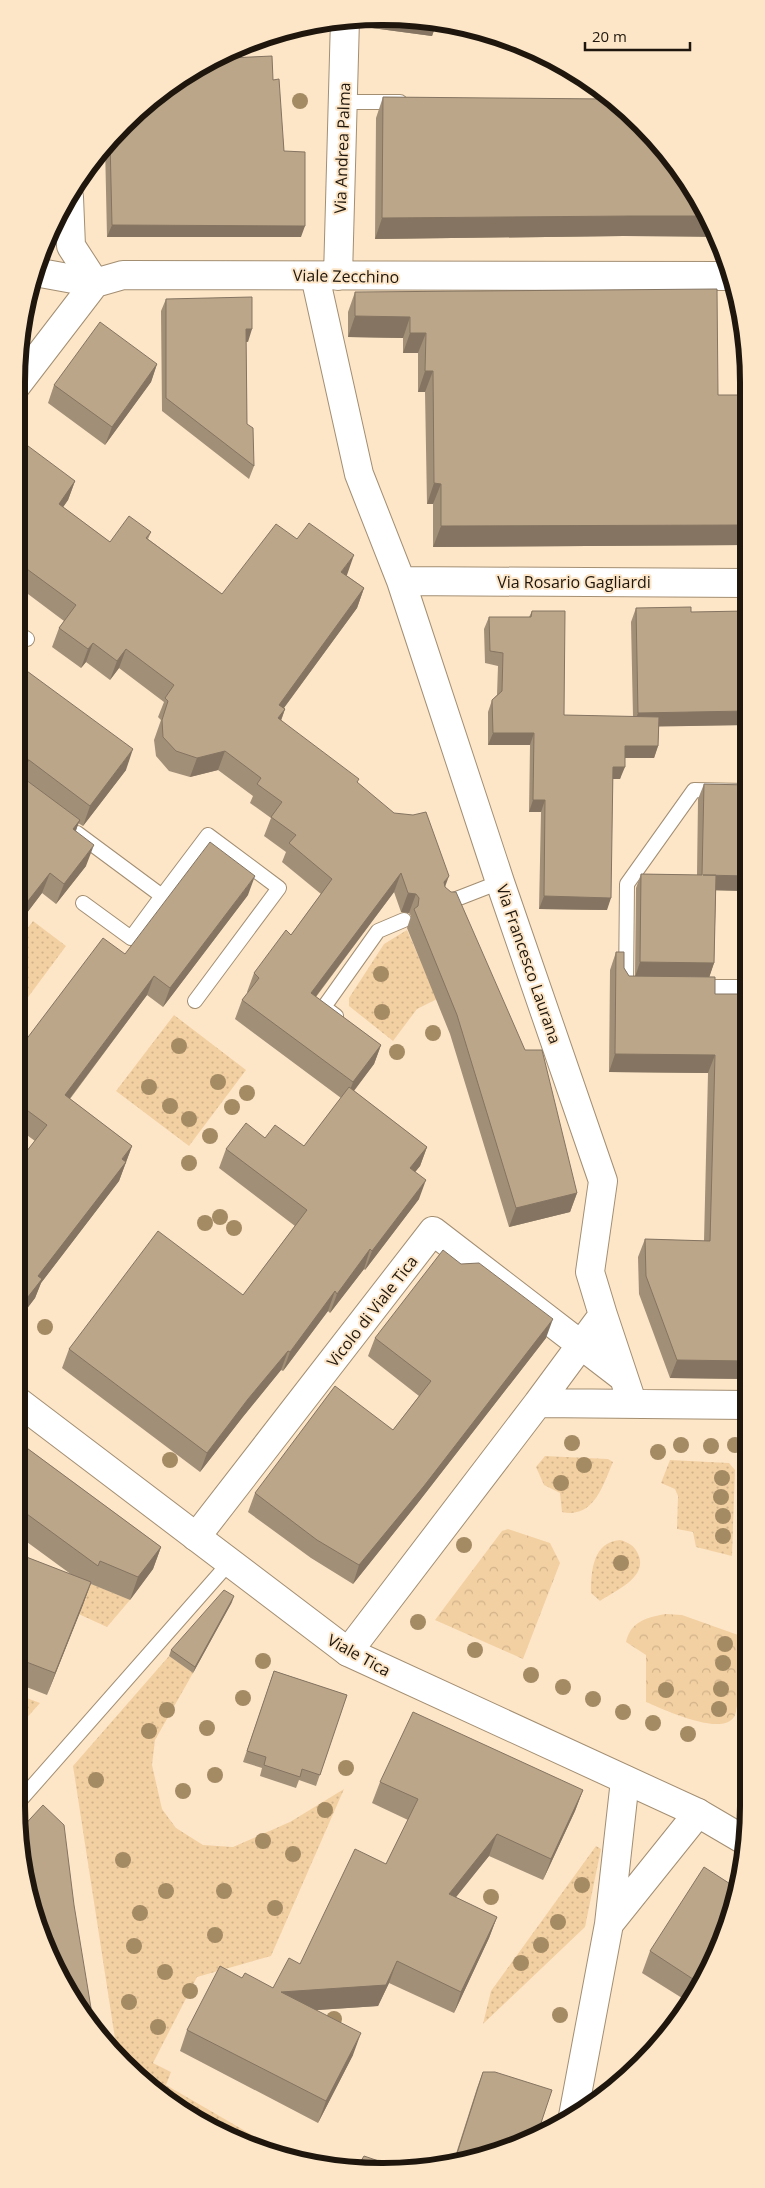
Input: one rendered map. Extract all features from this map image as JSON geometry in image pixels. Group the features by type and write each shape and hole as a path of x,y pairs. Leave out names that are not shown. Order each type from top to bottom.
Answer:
{"street":[{"name":"Via Andrea Palma","path":"345,27 344,102 327,276 359,474 401,582"},
{"path":"70,210 72,246 95,283"},
{"path":"42,273 95,283"},
{"name":"Viale Zecchino","path":"95,283 123,275 724,276"},
{"path":"25,374 95,283"},
{"name":"Via Rosario Gagliardi","path":"401,582 740,583"},
{"name":"Via Francesco Laurana","path":"401,582 500,882 603,1181 590,1272 628,1390"},
{"name":"Vicolo di Viale Tica","path":"196,1537 433,1231 581,1345"},
{"path":"348,1652 603,1315"},
{"path":"581,1345 628,1390"},
{"path":"538,1403 628,1390 740,1404"},
{"name":"Viale Tica","path":"25,1407 348,1652 698,1813 738,1837"},
{"path":"575,2107 609,1924 625,1780"},
{"path":"609,1924 698,1813"}],"lane":[{"path":"344,102 412,102"},
{"path":"645,986 626,986 627,884 694,790 740,790"},
{"path":"64,823 162,896"},
{"path":"83,903 130,938 208,835 280,888 195,1002"},
{"path":"446,903 500,882"},
{"path":"347,1024 324,1007 378,931 404,920"},
{"path":"682,986 740,987"},
{"path":"25,1795 229,1563"}],"green space":[{"path":"33,921 66,946 25,1001 25,931"},
{"path":"407,930 437,999 417,1009 393,1041 349,1006 349,998 384,944"},
{"path":"174,1015 246,1070 189,1146 116,1091"},
{"path":"545,1456 608,1459 613,1462 596,1498 590,1505 573,1513 562,1512 560,1493 544,1485 536,1467"},
{"path":"670,1460 729,1463 735,1470 732,1556 696,1547 693,1532 677,1529 678,1496 675,1489 661,1483"},
{"path":"508,1529 550,1543 560,1563 523,1659 435,1620 502,1531"},
{"path":"620,1540 631,1545 637,1551 640,1562 639,1570 622,1588 600,1601 591,1593 595,1559 604,1546"},
{"path":"75,1577 130,1600 107,1627 61,1606"},
{"path":"665,1614 682,1615 740,1636 737,1706 734,1717 727,1722 717,1724 705,1723 691,1720 646,1702 646,1655 626,1642 628,1635 636,1625 652,1617"},
{"path":"169,1656 193,1673 155,1740 152,1765 162,1809 176,1828 203,1845 233,1847 290,1822 344,1789 271,1956 197,1977 153,2063 171,2072 166,2085 267,2144 224,2126 184,2103 147,2074 116,2043 73,1766"},
{"path":"25,1697 40,1703 25,1720"},
{"path":"596,1846 601,1849 585,1927 483,2024 491,1991"}],"building":[{"path":"272,56 273,80 279,79 284,151 305,152 305,226 112,225 110,151 130,130 184,85 224,62 233,58"},
{"path":"383,97 600,99 651,147 680,184 699,216 631,216 382,218"},
{"path":"717,289 718,395 740,395 740,525 441,526 441,484 434,483 433,371 425,371 426,333 410,333 410,317 355,316 355,292"},
{"path":"252,297 252,329 246,329 247,424 253,428 254,466 166,398 166,299"},
{"path":"100,322 157,364 112,427 54,385"},
{"path":"25,444 75,481 59,504 110,542 129,516 151,532 146,538 222,594 276,524 297,539 309,523 354,555 341,572 364,588 279,705 285,709 278,718 359,779 357,782 394,813 413,815 426,812 449,876 444,882 445,887 451,892 456,892 525,1050 542,1050 577,1193 516,1208 457,1015 414,909 418,906 419,898 416,894 408,893 401,873 311,993 381,1045 353,1082 242,1000 259,978 254,973 286,930 291,935 332,879 289,843 296,835 271,817 282,802 257,784 261,778 225,751 197,758 176,751 163,737 162,720 168,701 165,698 174,685 126,649 117,661 93,643 88,649 59,628 76,605 25,568"},
{"path":"691,607 691,612 740,611 740,711 638,713 636,608"},
{"path":"532,611 565,611 564,715 659,717 658,746 625,746 625,767 613,767 611,898 544,896 545,800 533,800 534,733 493,733 492,700 502,691 503,653 490,651 489,617 531,617"},
{"path":"25,670 133,749 90,806 29,760 25,760"},
{"path":"25,779 80,820 73,829 94,845 64,884 50,873 28,901 25,899"},
{"path":"704,784 740,785 740,876 716,875 714,963 640,962 641,874 702,875"},
{"path":"210,842 255,876 170,988 154,976 65,1095 132,1146 122,1159 126,1162 38,1276 42,1279 25,1301 25,1153 47,1125 25,1109 25,1041 103,938 125,954"},
{"path":"616,952 624,952 624,968 629,976 715,977 715,994 740,994 740,1361 677,1360 646,1276 645,1239 710,1241 715,1055 615,1054"},
{"path":"349,1087 427,1147 410,1168 426,1180 372,1251 370,1249 337,1294 335,1291 290,1352 288,1351 248,1399 207,1453 69,1349 158,1231 243,1295 307,1210 226,1149 246,1123 265,1138 275,1125 304,1146"},
{"path":"443,1250 461,1264 479,1263 553,1319 424,1486 359,1565 317,1540 255,1493 335,1386 393,1430 414,1403 431,1381 375,1338"},
{"path":"25,1447 161,1547 138,1577 100,1561 98,1566 25,1513"},
{"path":"25,1556 91,1582 55,1673 25,1661"},
{"path":"224,1590 234,1596 195,1667 171,1650"},
{"path":"274,1671 347,1695 320,1775 302,1769 300,1777 264,1765 266,1757 247,1751"},
{"path":"413,1712 583,1790 551,1859 497,1834 449,1894 497,1917 461,1992 397,1961 386,1985 281,1992 361,2033 326,2101 187,2030 220,1966 242,1978 245,1973 273,1988 289,1958 300,1964 355,1849 386,1864 418,1799 380,1782"},
{"path":"43,1805 64,1825 74,1905 91,2008 89,2010 62,1964 44,1920 32,1875 26,1824"},
{"path":"704,1867 731,1884 713,1942 694,1980 650,1951"},
{"path":"483,2072 495,2072 552,2090 540,2127 497,2144 457,2155"},
{"path":"364,2156 384,2163 382,2163 360,2162"}]}
